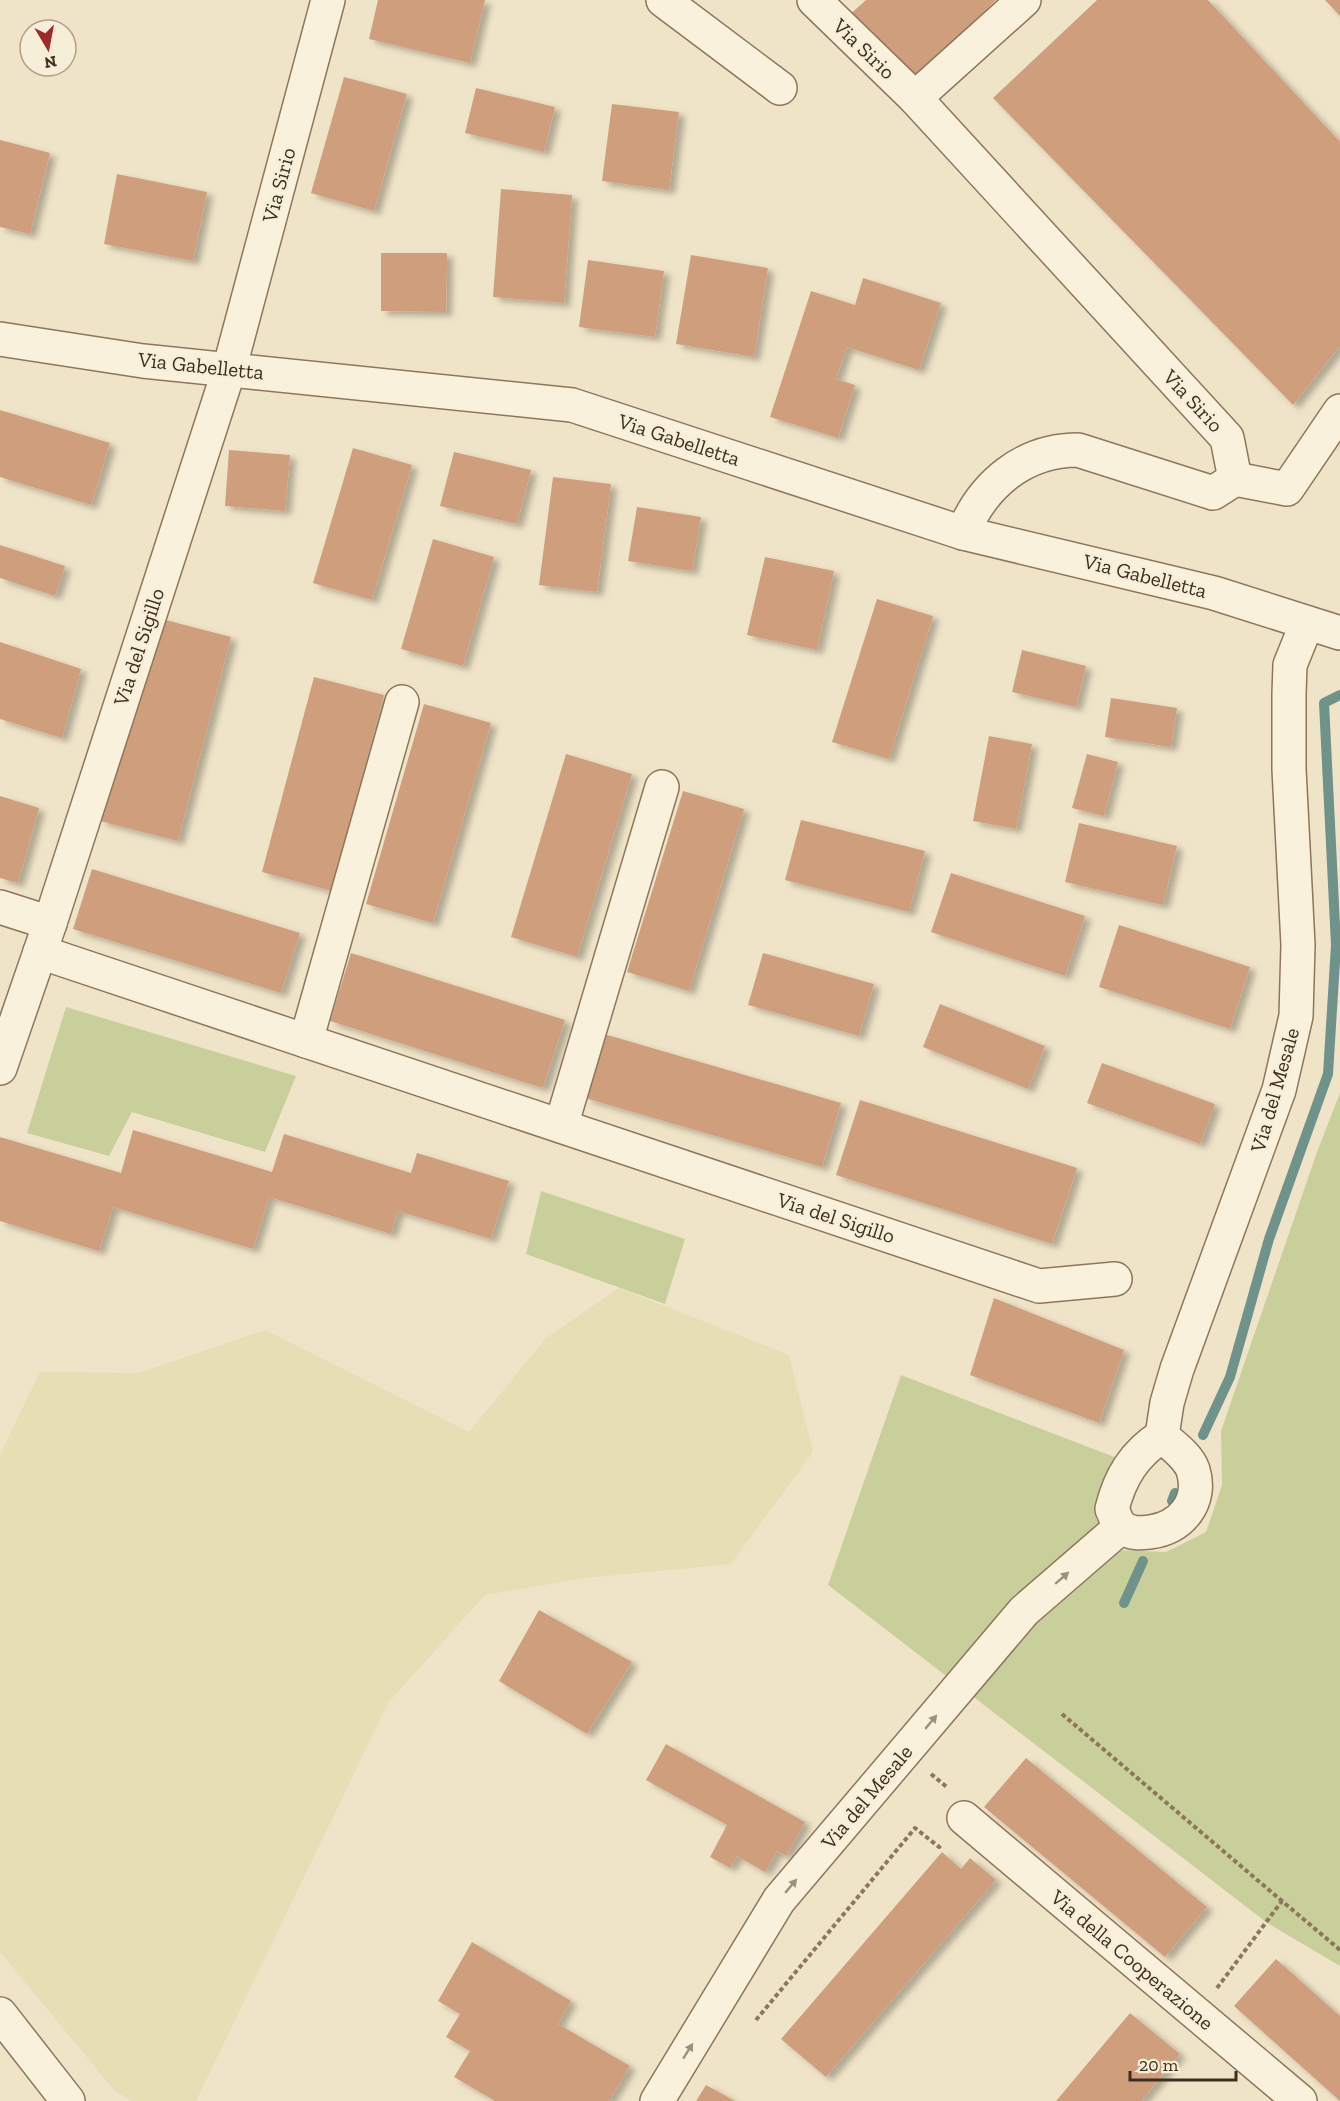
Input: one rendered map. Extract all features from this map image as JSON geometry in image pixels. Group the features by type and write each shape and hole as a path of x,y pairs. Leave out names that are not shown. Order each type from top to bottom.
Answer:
{"street":[{"name":"Via Sirio","path":"229,370 328,0"},
{"path":"663,0 780,88"},
{"name":"Via Sirio","path":"814,0 915,98 1227,438 1235,479"},
{"path":"915,98 1024,0"},
{"name":"Via Gabelletta","path":"0,339 143,361 572,405 963,533 1134,571 1214,593 1340,633"},
{"name":"Via del Sigillo","path":"0,1068 45,938 229,370"},
{"path":"963,533 973,510 1010,471 1023,461 1061,450 1078,450 1213,493 1235,479 1287,489 1340,411"},
{"name":"Via del Mesale","path":"1162,1436 1167,1403 1177,1369 1279,1090 1296,1016 1298,945 1289,769 1289,694 1290,665 1307,622"},
{"path":"306,1041 402,702"},
{"path":"561,1126 662,787"},
{"name":"Via del Sigillo","path":"0,907 45,938 306,1041 1039,1286 1115,1279"},
{"path":"1162,1436 1182,1453 1192,1468 1196,1486 1192,1504 1182,1519 1167,1529 1133,1533 1120,1527 1112,1509 1117,1490 1127,1468 1145,1447 1162,1436"},
{"name":"Via del Mesale","path":"657,2101 779,1900 1024,1611 1120,1527"},
{"name":"Via della Cooperazione","path":"964,1818 1300,2101"},
{"path":"0,2014 68,2101"}],"path":[{"path":"1062,1714 1340,1950"},
{"path":"756,2020 915,1828 939,1847 972,1808 904,1752"},
{"path":"1198,2016 1243,1950 1282,1901"}],"shaded area":[{"path":"619,1288 789,1355 813,1452 731,1564 586,1578 485,1595 388,1703 196,2101 131,2101 114,2090 0,1952 0,1455 40,1372 139,1373 265,1330 469,1432 546,1338"}],"green space":[{"path":"66,1007 296,1076 265,1152 132,1112 109,1156 27,1133"},
{"path":"1340,1093 1340,1966 1266,1922 828,1585 901,1375 1117,1458 1096,1519 1119,1550 1166,1552 1206,1532 1222,1485 1221,1431 1317,1152"},
{"path":"541,1191 685,1239 665,1304 526,1254"}],"building":[{"path":"378,0 485,0 470,63 369,39"},
{"path":"866,0 996,0 910,82 846,18"},
{"path":"1097,0 1208,0 1340,142 1340,346 1293,405 993,98"},
{"path":"1325,0 1340,0 1340,16"},
{"path":"344,77 407,94 374,211 311,193"},
{"path":"476,88 555,107 544,152 465,133"},
{"path":"612,104 679,112 669,190 602,181"},
{"path":"0,140 50,153 30,234 0,227"},
{"path":"117,174 207,192 193,261 104,244"},
{"path":"501,189 572,195 564,303 493,297"},
{"path":"381,253 447,253 446,312 381,311"},
{"path":"691,255 768,268 754,357 676,344"},
{"path":"588,260 664,271 655,337 579,327"},
{"path":"863,278 941,303 919,370 847,347 836,379 855,385 838,438 770,417 811,291 855,305"},
{"path":"0,410 110,443 91,505 0,477"},
{"path":"353,448 412,465 372,600 313,583"},
{"path":"229,450 290,455 285,511 225,506"},
{"path":"454,452 531,470 517,524 440,506"},
{"path":"553,477 611,484 597,592 539,585"},
{"path":"637,507 701,517 692,571 628,561"},
{"path":"433,539 494,557 463,666 401,649"},
{"path":"0,545 65,566 55,596 0,578"},
{"path":"765,557 834,571 817,650 747,635"},
{"path":"877,599 933,616 889,759 832,742"},
{"path":"154,617 231,637 178,841 100,821"},
{"path":"0,642 81,669 62,738 0,719"},
{"path":"1022,650 1086,666 1076,707 1012,692"},
{"path":"314,677 384,695 332,891 262,872"},
{"path":"1111,698 1177,708 1171,747 1105,737"},
{"path":"424,704 491,723 433,923 366,904"},
{"path":"989,736 1032,744 1016,829 973,821"},
{"path":"566,754 632,774 577,957 511,937"},
{"path":"1087,754 1118,762 1104,816 1072,808"},
{"path":"683,791 744,809 689,991 627,972"},
{"path":"0,796 39,808 18,883 0,878"},
{"path":"801,820 925,851 909,912 785,880"},
{"path":"1079,823 1177,846 1163,905 1065,882"},
{"path":"92,869 300,933 281,993 73,929"},
{"path":"951,873 1085,916 1065,976 931,932"},
{"path":"1119,925 1250,967 1230,1029 1099,987"},
{"path":"351,953 565,1020 543,1088 330,1021"},
{"path":"763,953 874,984 859,1036 748,1005"},
{"path":"940,1004 1045,1046 1028,1089 923,1047"},
{"path":"604,1034 841,1103 822,1167 585,1098"},
{"path":"1102,1063 1215,1104 1200,1144 1087,1103"},
{"path":"860,1100 1077,1168 1052,1244 836,1175"},
{"path":"133,1130 272,1172 284,1134 411,1173 417,1153 509,1181 491,1239 398,1211 391,1234 269,1197 253,1249 113,1207 99,1251 0,1221 0,1137 121,1173"},
{"path":"994,1298 1124,1350 1099,1423 970,1375"},
{"path":"539,1610 632,1662 587,1734 499,1681"},
{"path":"666,1744 805,1822 786,1856 777,1851 765,1872 737,1856 730,1868 710,1857 727,1825 646,1780"},
{"path":"1026,1758 1207,1907 1165,1957 984,1807"},
{"path":"942,1852 961,1869 970,1858 996,1880 826,2077 781,2039"},
{"path":"472,1942 571,2001 558,2024 630,2066 609,2101 495,2101 454,2077 470,2051 446,2037 460,2014 438,2001"},
{"path":"1276,1959 1340,2016 1340,2101 1234,2006"},
{"path":"1130,2013 1180,2054 1141,2101 1056,2101"},
{"path":"706,2085 735,2101 696,2101"}],"waterway":[{"path":"1203,1435 1230,1377 1269,1239 1328,1074 1336,945 1324,703 1340,695"},
{"path":"1172,1501 1175,1493"},
{"path":"1124,1603 1143,1561"}]}
